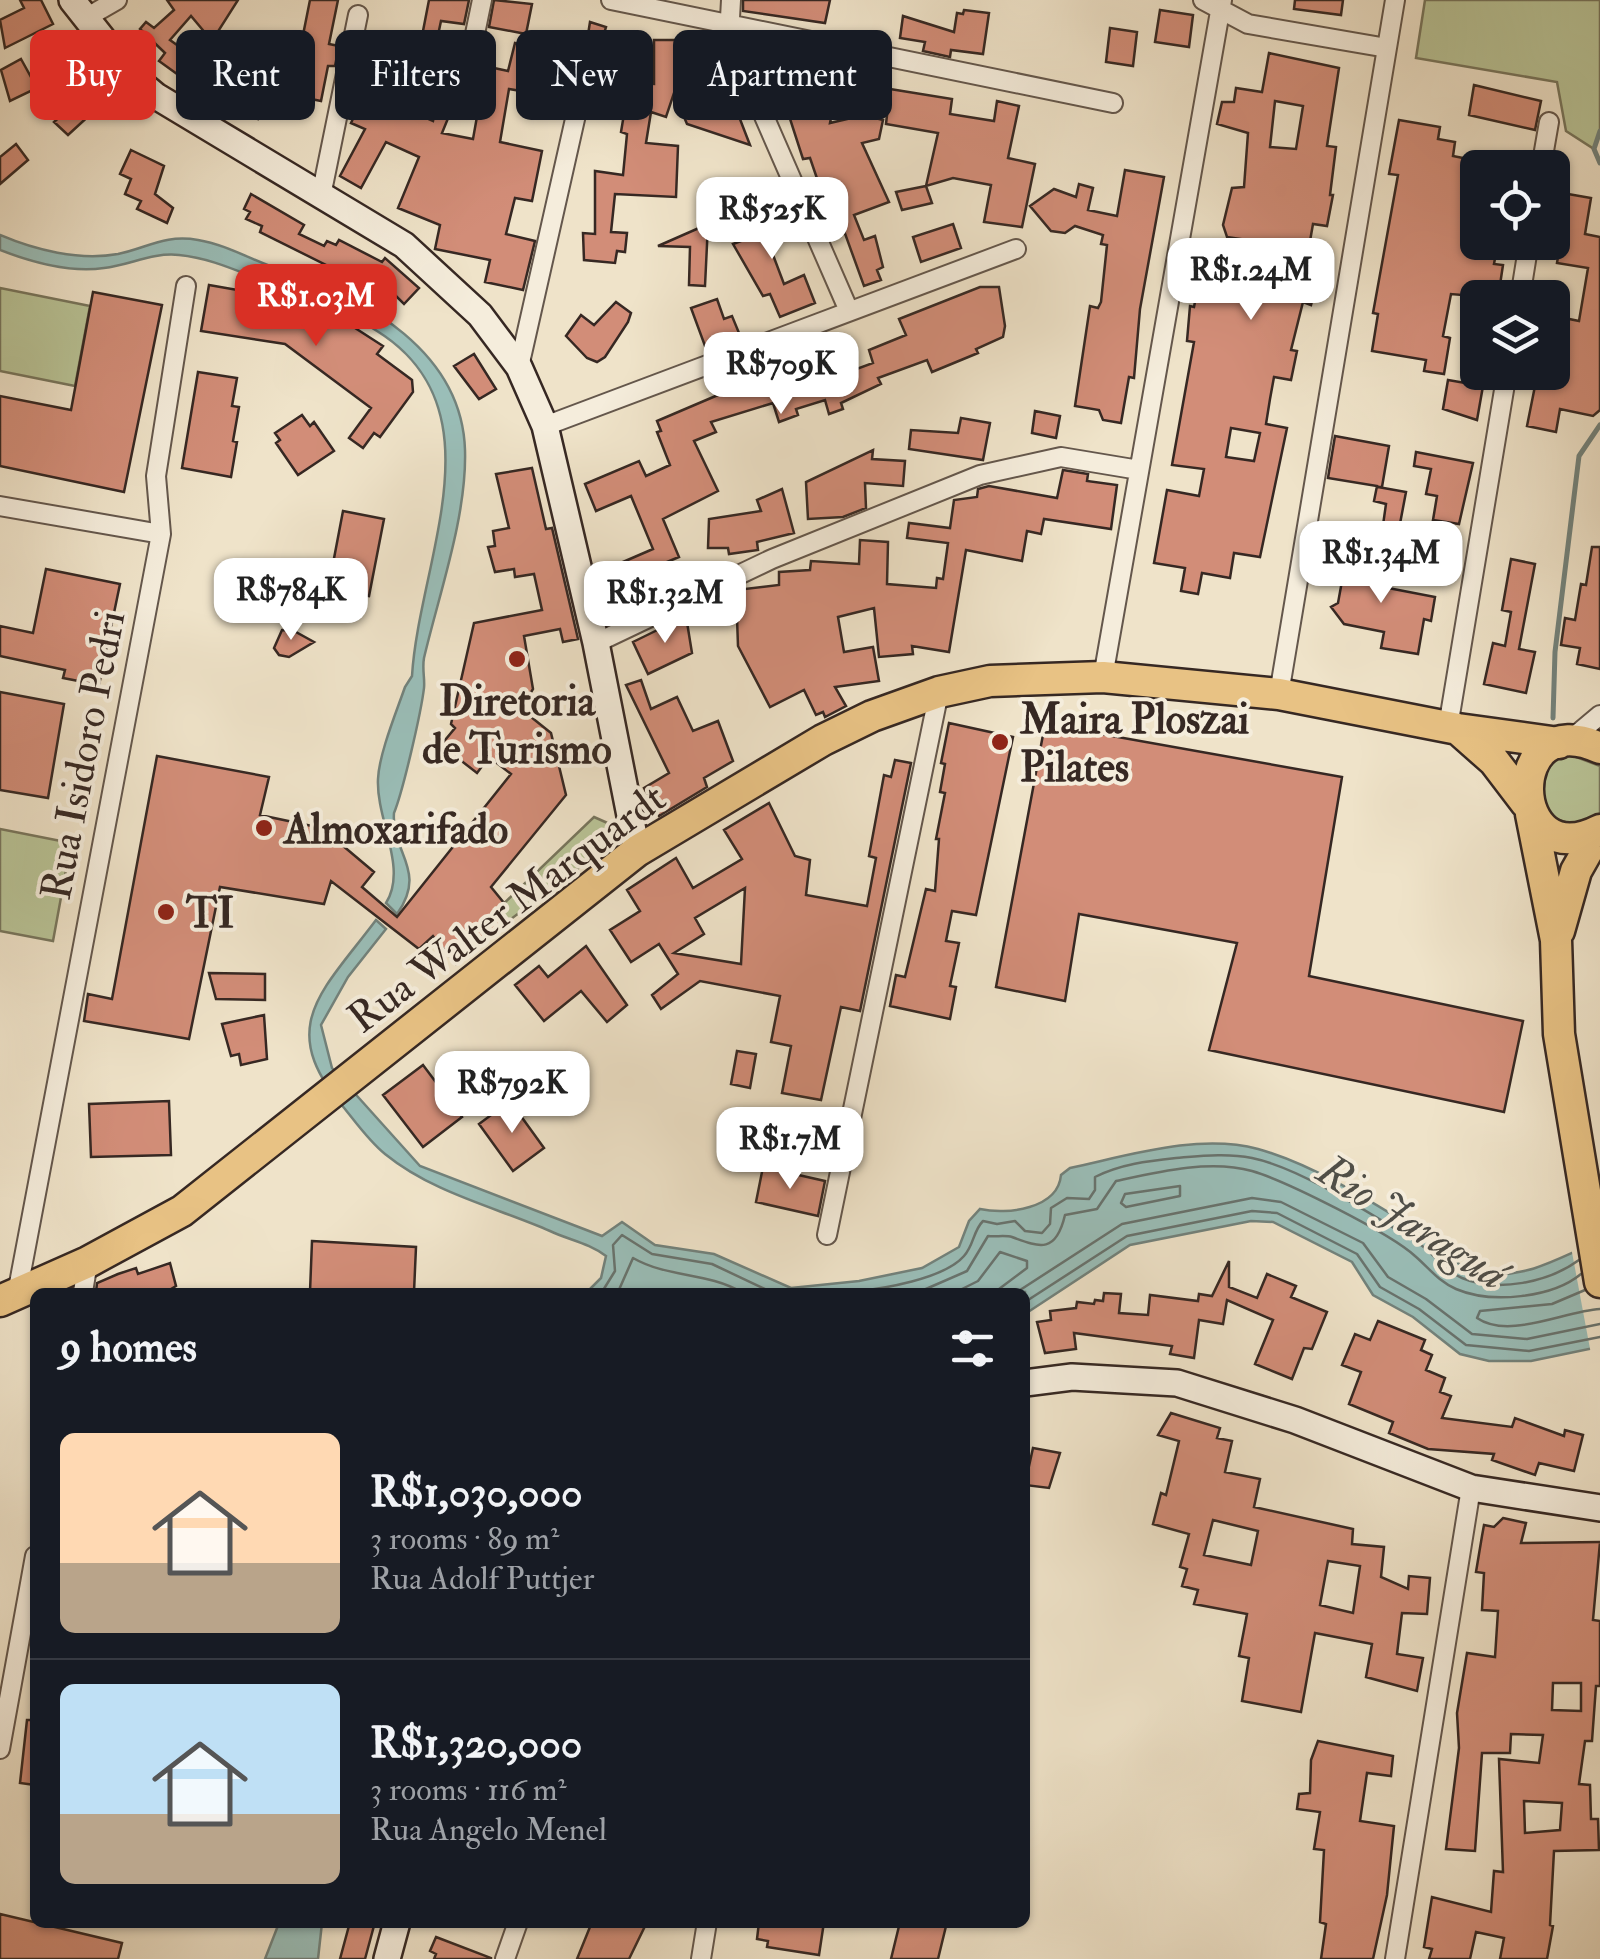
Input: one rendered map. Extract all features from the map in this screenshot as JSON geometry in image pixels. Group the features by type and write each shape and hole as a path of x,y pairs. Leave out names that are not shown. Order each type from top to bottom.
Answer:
{"main road":[{"name":"Rua Walter Marquardt","path":"43,1288 86,1277 182,1211 637,851 824,740 938,692 1005,680 1104,677 1279,694 1453,728 1600,748"},
{"path":"1453,728 1494,761 1529,809 1554,833 1570,838 1599,831"},
{"path":"1564,742 1532,766 1529,809 1556,940 1560,1034 1574,1141 1600,1282"},
{"path":"1556,940 1572,882 1599,831"}],"street":[{"path":"117,0 78,9 132,76 156,96 404,245 480,315 519,367 545,426 596,643 637,851"},
{"path":"476,30 482,0"},
{"path":"610,0 1113,103"},
{"path":"731,0 729,36 849,311"},
{"path":"1203,0 1221,6 1248,24 1387,48"},
{"path":"1279,694 1395,0"},
{"path":"1104,677 1221,6"},
{"path":"319,195 355,14"},
{"path":"519,367 574,120"},
{"path":"1545,150 1549,122"},
{"path":"545,426 1016,249"},
{"name":"Rua Isidoro Pedri","path":"8,1297 161,534 156,476 186,286"},
{"path":"1453,728 1504,390"},
{"path":"596,643 772,559 980,475 1061,457 1139,470"},
{"path":"0,506 161,534"},
{"path":"827,1235 938,692"},
{"path":"1564,742 1600,716"},
{"path":"1030,1382 1110,1376 1178,1383 1295,1420 1471,1488 1600,1508"},
{"path":"1395,1959 1471,1488"},
{"path":"0,1749 30,1584"},
{"path":"387,1959 395,1928"},
{"path":"504,1959 516,1928"},
{"path":"701,1959 705,1928"}],"green space":[{"path":"1425,0 1600,0 1600,131 1594,149 1566,131 1557,82 1416,58"},
{"path":"0,288 90,306 75,386 0,371"},
{"path":"1571,755 1600,766 1600,814 1587,822 1566,822 1546,812 1540,781 1552,761"},
{"path":"594,817 612,825 614,835 608,846 507,922 497,910"},
{"path":"0,829 71,843 53,941 0,931"}],"water":[{"path":"0,235 42,249 88,256 118,254 176,239 220,246 315,282 377,314 428,357 447,384 460,415 465,450 462,501 424,658 419,715 394,813 409,873 406,899 397,914 386,903 394,875 379,795 379,769 412,676 444,489 445,444 436,402 415,363 377,331 338,308 209,261 169,255 104,268 65,268 0,250"},
{"path":"376,920 386,929 348,977 321,1025 332,1068 420,1166 602,1236 622,1222 655,1245 714,1254 791,1288 591,1288 601,1278 606,1256 444,1189 404,1168 369,1138 345,1109 312,1055 309,1032 314,1011 338,968"},
{"path":"1235,1145 1279,1156 1322,1174 1422,1233 1460,1265 1479,1273 1521,1272 1600,1241 1594,1348 1531,1361 1489,1361 1460,1354 1413,1317 1373,1295 1352,1262 1273,1222 1251,1221 1130,1245 1030,1311 1030,1288 791,1288 859,1281 922,1268 959,1247 969,1221 980,1209 1017,1210 1041,1202 1051,1196 1061,1175 1070,1168 1163,1148"},
{"path":"277,1928 321,1928 318,1959 265,1959"}],"pier":[{"path":"1600,1236 1600,1350 1591,1354 1571,1247"}],"building":[{"path":"20,0 41,0 53,24 30,30 30,36 5,48 0,20 24,8"},
{"path":"167,0 238,0 219,30 203,30 191,16 176,30 170,40 176,44 176,73 159,61 165,53 156,44 156,30 140,29 146,22 154,28 174,10"},
{"path":"310,0 338,0 329,44 335,45 335,66 328,66 321,101 315,100 315,30 304,30"},
{"path":"429,0 469,0 464,24 441,21 439,30 423,30"},
{"path":"494,0 532,4 527,30 489,27"},
{"path":"743,0 830,0 825,23 743,11"},
{"path":"1295,0 1343,0 1341,15 1294,9"},
{"path":"964,10 989,13 983,54 951,50 950,57 923,51 925,42 900,38 903,16 954,32 957,13 963,14"},
{"path":"1160,10 1193,15 1189,47 1155,42"},
{"path":"590,22 606,27 605,30 589,30"},
{"path":"1110,28 1137,32 1133,66 1106,62"},
{"path":"654,40 673,40 673,96 666,117 653,113"},
{"path":"516,43 516,90 509,89 500,142 542,151 532,201 515,198 506,234 535,241 523,290 485,282 490,260 435,249 440,225 398,208 419,157 386,142 361,188 340,176 365,129 351,123 352,120 447,120 442,133 473,139 476,120 496,120 496,68 508,71"},
{"path":"1269,53 1339,68 1327,146 1336,147 1333,195 1327,226 1313,224 1303,281 1316,285 1311,305 1303,302 1291,350 1297,351 1291,380 1274,377 1266,424 1287,428 1260,557 1234,553 1230,578 1202,573 1198,594 1181,591 1185,568 1154,563 1167,490 1199,496 1204,469 1172,465 1194,342 1187,341 1190,306 1194,307 1200,276 1225,280 1224,287 1259,293 1267,243 1227,237 1223,225 1232,188 1244,187 1248,133 1217,124 1222,102 1234,102 1236,88 1262,92","holes":["1275,101 1303,106 1296,149 1270,147","1231,428 1260,433 1254,461 1226,457"]},
{"path":"21,59 30,75 30,91 10,101 1,70"},
{"path":"1474,85 1541,101 1535,130 1469,115"},
{"path":"892,89 952,99 950,114 994,121 997,101 1019,106 1008,158 1035,164 1022,227 984,222 991,185 953,178 926,186 938,133 886,124 886,120 892,120"},
{"path":"56,120 84,120 68,135"},
{"path":"623,120 650,120 646,143 678,146 676,197 615,194 611,232 627,233 625,252 617,251 615,263 584,260 583,233 595,234 595,171 623,175 627,134 621,132"},
{"path":"685,120 740,120 750,145 687,124"},
{"path":"790,120 831,120 830,123 883,120 879,139 862,143 889,202 854,215 864,240 875,236 883,267 877,270 881,280 864,286 843,228 835,231 810,158 803,159"},
{"path":"1399,120 1440,127 1438,139 1455,142 1453,156 1460,157 1460,260 1495,260 1494,264 1503,265 1501,280 1460,280 1460,295 1451,294 1443,336 1450,338 1444,374 1424,371 1426,360 1372,351 1378,314 1373,313 1398,175 1389,174"},
{"path":"16,144 28,160 0,184 0,157"},
{"path":"131,150 164,166 155,194 173,208 167,223 137,209 141,201 125,194 131,179 120,174"},
{"path":"1125,170 1164,177 1140,309 1134,378 1129,377 1121,423 1103,420 1099,410 1075,406 1090,306 1098,308 1101,302 1107,245 1101,244 1103,235 1075,226 1065,233 1051,231 1030,206 1054,189 1076,197 1079,184 1093,188 1088,210 1117,216"},
{"path":"926,186 932,203 902,210 896,192"},
{"path":"251,194 304,225 299,234 324,246 327,241 336,245 339,240 382,262 385,258 419,288 404,304 388,288 375,301 363,290 368,286 260,232 262,226 246,219 250,212 244,209"},
{"path":"1570,194 1591,198 1585,234 1600,237 1600,410 1593,416 1560,409 1556,432 1527,426 1534,390 1570,390 1570,319 1579,321 1588,268 1557,263 1570,260"},
{"path":"775,197 789,230 767,239 784,284 804,275 815,303 780,317 770,294 763,296 733,244 762,233 751,207"},
{"path":"708,224 705,286 689,285 690,247 658,246"},
{"path":"953,224 961,248 921,262 913,237"},
{"path":"209,285 305,302 334,323 338,317 383,346 377,354 412,380 413,392 380,437 374,433 363,448 349,438 371,408 285,344 201,331"},
{"path":"980,287 999,287 1005,326 1003,337 976,349 978,353 932,372 927,360 878,378 881,384 841,403 843,409 829,414 825,400 796,409 798,415 779,422 773,403 711,422 716,432 694,441 718,491 663,519 679,557 662,564 664,578 660,580 666,592 633,605 616,565 653,549 631,496 596,511 585,484 639,461 646,476 670,465 657,432 661,431 657,421 725,392 722,385 817,349 827,373 844,367 846,373 873,363 869,350 906,335 899,319"},
{"path":"93,292 162,305 124,492 0,466 0,396 71,410"},
{"path":"717,299 724,319 732,316 739,333 705,346 691,308"},
{"path":"616,302 631,313 628,322 605,357 597,362 587,358 566,336 581,315 594,325"},
{"path":"474,354 496,389 479,399 454,366"},
{"path":"198,372 237,378 232,406 239,407 233,441 237,442 231,477 182,468"},
{"path":"1448,380 1460,382 1460,390 1482,390 1477,420 1443,409"},
{"path":"1035,411 1060,416 1056,438 1032,433"},
{"path":"302,415 310,426 314,422 334,451 298,475 276,443 280,440 275,433"},
{"path":"961,418 990,423 983,460 909,449 911,430 958,433"},
{"path":"1335,436 1389,446 1382,487 1378,487 1406,492 1399,529 1383,525 1386,504 1374,501 1377,486 1328,478"},
{"path":"873,450 872,459 905,461 903,486 865,483 866,508 843,517 808,519 806,482"},
{"path":"1416,452 1473,463 1459,524 1433,520 1437,496 1426,494 1431,469 1414,466"},
{"path":"532,468 546,529 552,528 578,639 563,642 560,629 524,636 533,689 521,709 551,733 566,795 491,887 504,903 497,910 507,922 456,964 433,936 419,949 331,881 324,904 220,887 189,1039 84,1021 88,994 112,999 157,756 269,777 260,815 345,833 342,845 374,872 362,887 397,917 511,774 489,757 477,773 441,745 455,728 451,724 474,623 542,610 534,574 515,577 514,569 495,572 488,547 495,546 493,531 509,528 496,474"},
{"path":"1063,470 1088,474 1087,481 1117,485 1111,529 1044,519 1041,534 1027,531 1022,561 966,550 949,652 912,646 913,654 879,657 874,608 838,617 844,652 873,647 879,681 835,687 846,706 825,717 823,712 816,715 804,690 770,707 738,646 736,590 779,585 779,572 810,570 811,561 859,564 860,540 888,542 887,584 936,588 937,578 943,579 948,543 907,538 909,523 950,528 954,500 977,497 978,489 989,486 1057,498"},
{"path":"782,489 794,533 757,542 758,550 729,554 728,548 708,548 709,519 761,511 757,500"},
{"path":"343,511 384,519 369,596 328,590"},
{"path":"1592,547 1600,547 1600,669 1577,664 1580,648 1561,645 1565,618 1575,620"},
{"path":"1360,552 1369,565 1387,568 1383,587 1435,597 1431,621 1424,619 1418,654 1381,648 1384,632 1344,624 1331,607 1338,603 1342,581 1333,570"},
{"path":"1511,559 1535,564 1519,649 1535,652 1526,693 1484,684 1493,643 1505,646 1511,612 1502,610"},
{"path":"46,569 120,584 99,685 63,678 65,670 0,656 0,626 33,633"},
{"path":"686,616 692,653 648,674 633,642"},
{"path":"282,630 294,631 314,642 289,657 279,655 274,648"},
{"path":"641,680 651,709 677,697 693,731 718,721 733,761 704,778 707,787 659,816 644,788 669,773 626,685"},
{"path":"0,692 64,704 48,798 0,790"},
{"path":"949,723 1013,737 976,915 952,911 946,941 959,943 950,986 956,987 950,1019 890,1006 896,975 905,977 926,889 935,891 936,839 945,793 940,792 945,764 941,763"},
{"path":"1045,724 1342,777 1309,976 1523,1021 1504,1112 1209,1050 1237,943 1079,914 1065,1001 996,987"},
{"path":"895,760 911,763 860,1011 841,1007 821,1100 782,1093 791,1046 771,1042 780,996 700,981 661,1009 652,995 678,974 659,944 631,962 610,930 640,911 627,890 676,858 693,888 742,859 724,830 769,803 795,856 810,860 806,895 867,906 876,858 869,856 884,775 891,777","holes":["745,888 741,964 674,953 704,934 695,918"]},
{"path":"586,946 627,1005 607,1022 581,991 544,1021 515,985 539,966 548,977"},
{"path":"209,973 265,974 265,1000 216,999"},
{"path":"264,1015 267,1059 241,1065 239,1054 231,1056 222,1024"},
{"path":"737,1051 756,1054 750,1088 731,1084"},
{"path":"423,1065 462,1117 423,1147 383,1095"},
{"path":"169,1101 171,1155 91,1157 89,1104"},
{"path":"510,1101 544,1148 513,1171 479,1124"},
{"path":"763,1167 825,1181 818,1216 756,1202"},
{"path":"312,1241 416,1247 414,1288 310,1288"},
{"path":"1229,1261 1229,1287 1257,1298 1267,1274 1296,1286 1291,1297 1327,1312 1312,1349 1304,1348 1292,1379 1255,1364 1273,1320 1227,1300 1223,1324 1199,1320 1194,1358 1170,1354 1172,1346 1074,1333 1076,1349 1045,1353 1037,1322 1051,1320 1050,1311 1076,1308 1077,1302 1103,1301 1104,1293 1121,1294 1119,1313 1148,1315 1150,1295 1198,1301 1199,1294 1212,1296"},
{"path":"170,1263 176,1286 96,1288 97,1283 118,1274 136,1268 138,1274"},
{"path":"1378,1321 1425,1340 1421,1350 1432,1355 1426,1370 1445,1378 1440,1392 1451,1396 1442,1418 1512,1427 1515,1418 1564,1436 1565,1430 1583,1435 1574,1471 1539,1463 1535,1475 1492,1460 1494,1454 1428,1449 1389,1433 1393,1422 1349,1404 1361,1372 1342,1365 1355,1334 1370,1340"},
{"path":"1171,1413 1220,1428 1217,1438 1232,1441 1225,1472 1260,1479 1254,1507 1353,1529 1352,1544 1384,1547 1381,1577 1408,1589 1409,1576 1430,1578 1427,1614 1402,1613 1397,1654 1423,1658 1417,1691 1366,1677 1372,1644 1315,1633 1301,1712 1242,1701 1249,1658 1239,1656 1247,1614 1194,1604 1198,1590 1182,1586 1187,1569 1180,1567 1189,1534 1153,1524 1161,1493 1166,1495 1179,1441 1158,1435","holes":["1213,1520 1258,1531 1251,1565 1204,1555","1328,1561 1360,1566 1353,1613 1320,1605"]},
{"path":"1033,1448 1060,1453 1049,1488 1030,1486"},
{"path":"1503,1518 1526,1523 1521,1543 1600,1542 1593,1620 1600,1621 1600,1686 1596,1686 1592,1741 1585,1741 1579,1784 1590,1785 1591,1819 1598,1819 1599,1850 1554,1851 1550,1925 1553,1926 1547,1959 1500,1959 1504,1938 1476,1932 1470,1959 1429,1959 1432,1949 1424,1947 1432,1897 1491,1912 1494,1871 1503,1872 1499,1759 1539,1763 1543,1735 1511,1734 1510,1753 1482,1753 1475,1851 1446,1849 1459,1748 1457,1713 1467,1653 1495,1657 1498,1611 1482,1610 1484,1573 1476,1572 1484,1525 1494,1527","holes":["1553,1683 1581,1683 1581,1711 1552,1710","1524,1801 1562,1803 1560,1830 1525,1833"]},
{"path":"27,1720 30,1720 30,1784 20,1783"},
{"path":"1318,1741 1393,1756 1391,1776 1367,1773 1360,1821 1394,1826 1387,1895 1373,1959 1321,1959 1326,1924 1320,1922 1324,1850 1314,1849 1320,1812 1297,1809 1299,1794 1310,1793 1311,1760"},
{"path":"0,1914 30,1921 30,1928 59,1928 122,1943 118,1959 0,1959"},
{"path":"348,1928 373,1928 365,1959 340,1959"},
{"path":"590,1928 644,1928 629,1959 577,1959"},
{"path":"758,1928 823,1928 819,1955 767,1947 768,1941 757,1939"},
{"path":"899,1928 946,1928 938,1959 891,1959"},
{"path":"436,1937 491,1959 434,1959 436,1954 430,1951"}],"waterway":[{"path":"1600,131 1594,149 1600,163"},
{"path":"1553,718 1555,652 1579,456 1600,425"}],"place":[{"name":"Diretoria de Turismo","path":"517,659"},
{"name":"Maira Ploszai Pilates","path":"1000,742"},
{"name":"Almoxarifado","path":"264,828"},
{"name":"TI","path":"166,912"}],"water label":[{"name":"Rio Jaraguá","path":"1413,1221"}]}
